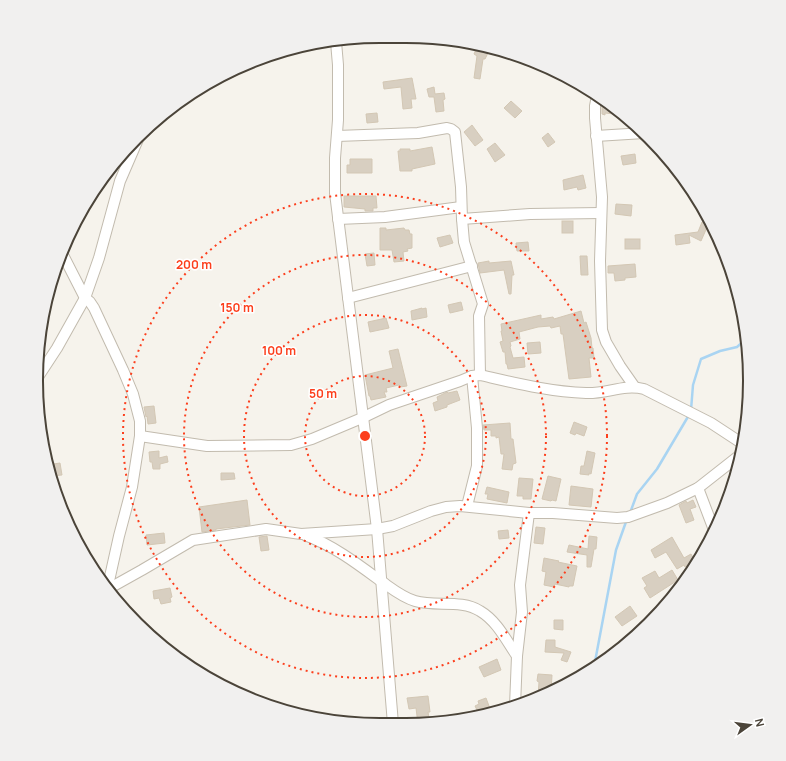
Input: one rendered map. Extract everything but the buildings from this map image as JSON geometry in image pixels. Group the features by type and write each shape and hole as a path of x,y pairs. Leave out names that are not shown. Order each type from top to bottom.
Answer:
{"street":[{"path":"336,46 338,81 335,193 377,529 388,644 392,718"},
{"path":"595,102 596,136 602,197 600,261 602,330 606,342 634,386"},
{"path":"337,136 418,133 447,128 455,132 461,187 464,242 483,304 479,316 476,376 477,466 467,506"},
{"path":"596,136 635,134"},
{"path":"44,369 85,298 99,258 120,181 132,152"},
{"path":"338,219 385,216 461,207"},
{"path":"462,219 530,214 601,213"},
{"path":"66,260 85,298 94,308 128,382 138,409 140,421 140,436 132,486 109,581"},
{"path":"348,298 472,266"},
{"path":"140,436 207,446 291,445 312,439 389,405 476,376 560,391 584,393 604,392 634,386 644,389 691,412 711,423 738,441"},
{"path":"730,437 737,448"},
{"path":"301,534 377,529 393,526 430,511 446,507 467,506 529,513 553,513 617,518 628,517 666,503 698,488 733,461"},
{"path":"698,488 711,523"},
{"path":"515,700 517,656 522,612 520,585 529,513"},
{"path":"113,586 193,540 266,529 301,534 321,541 405,598 427,603 464,605 479,610 490,618 517,656"}],"waterway":[{"path":"691,410 693,385 701,359 720,351 737,347 741,344"},
{"path":"630,513 637,494 657,469 689,415"},
{"path":"595,659 616,550 627,519"}]}
